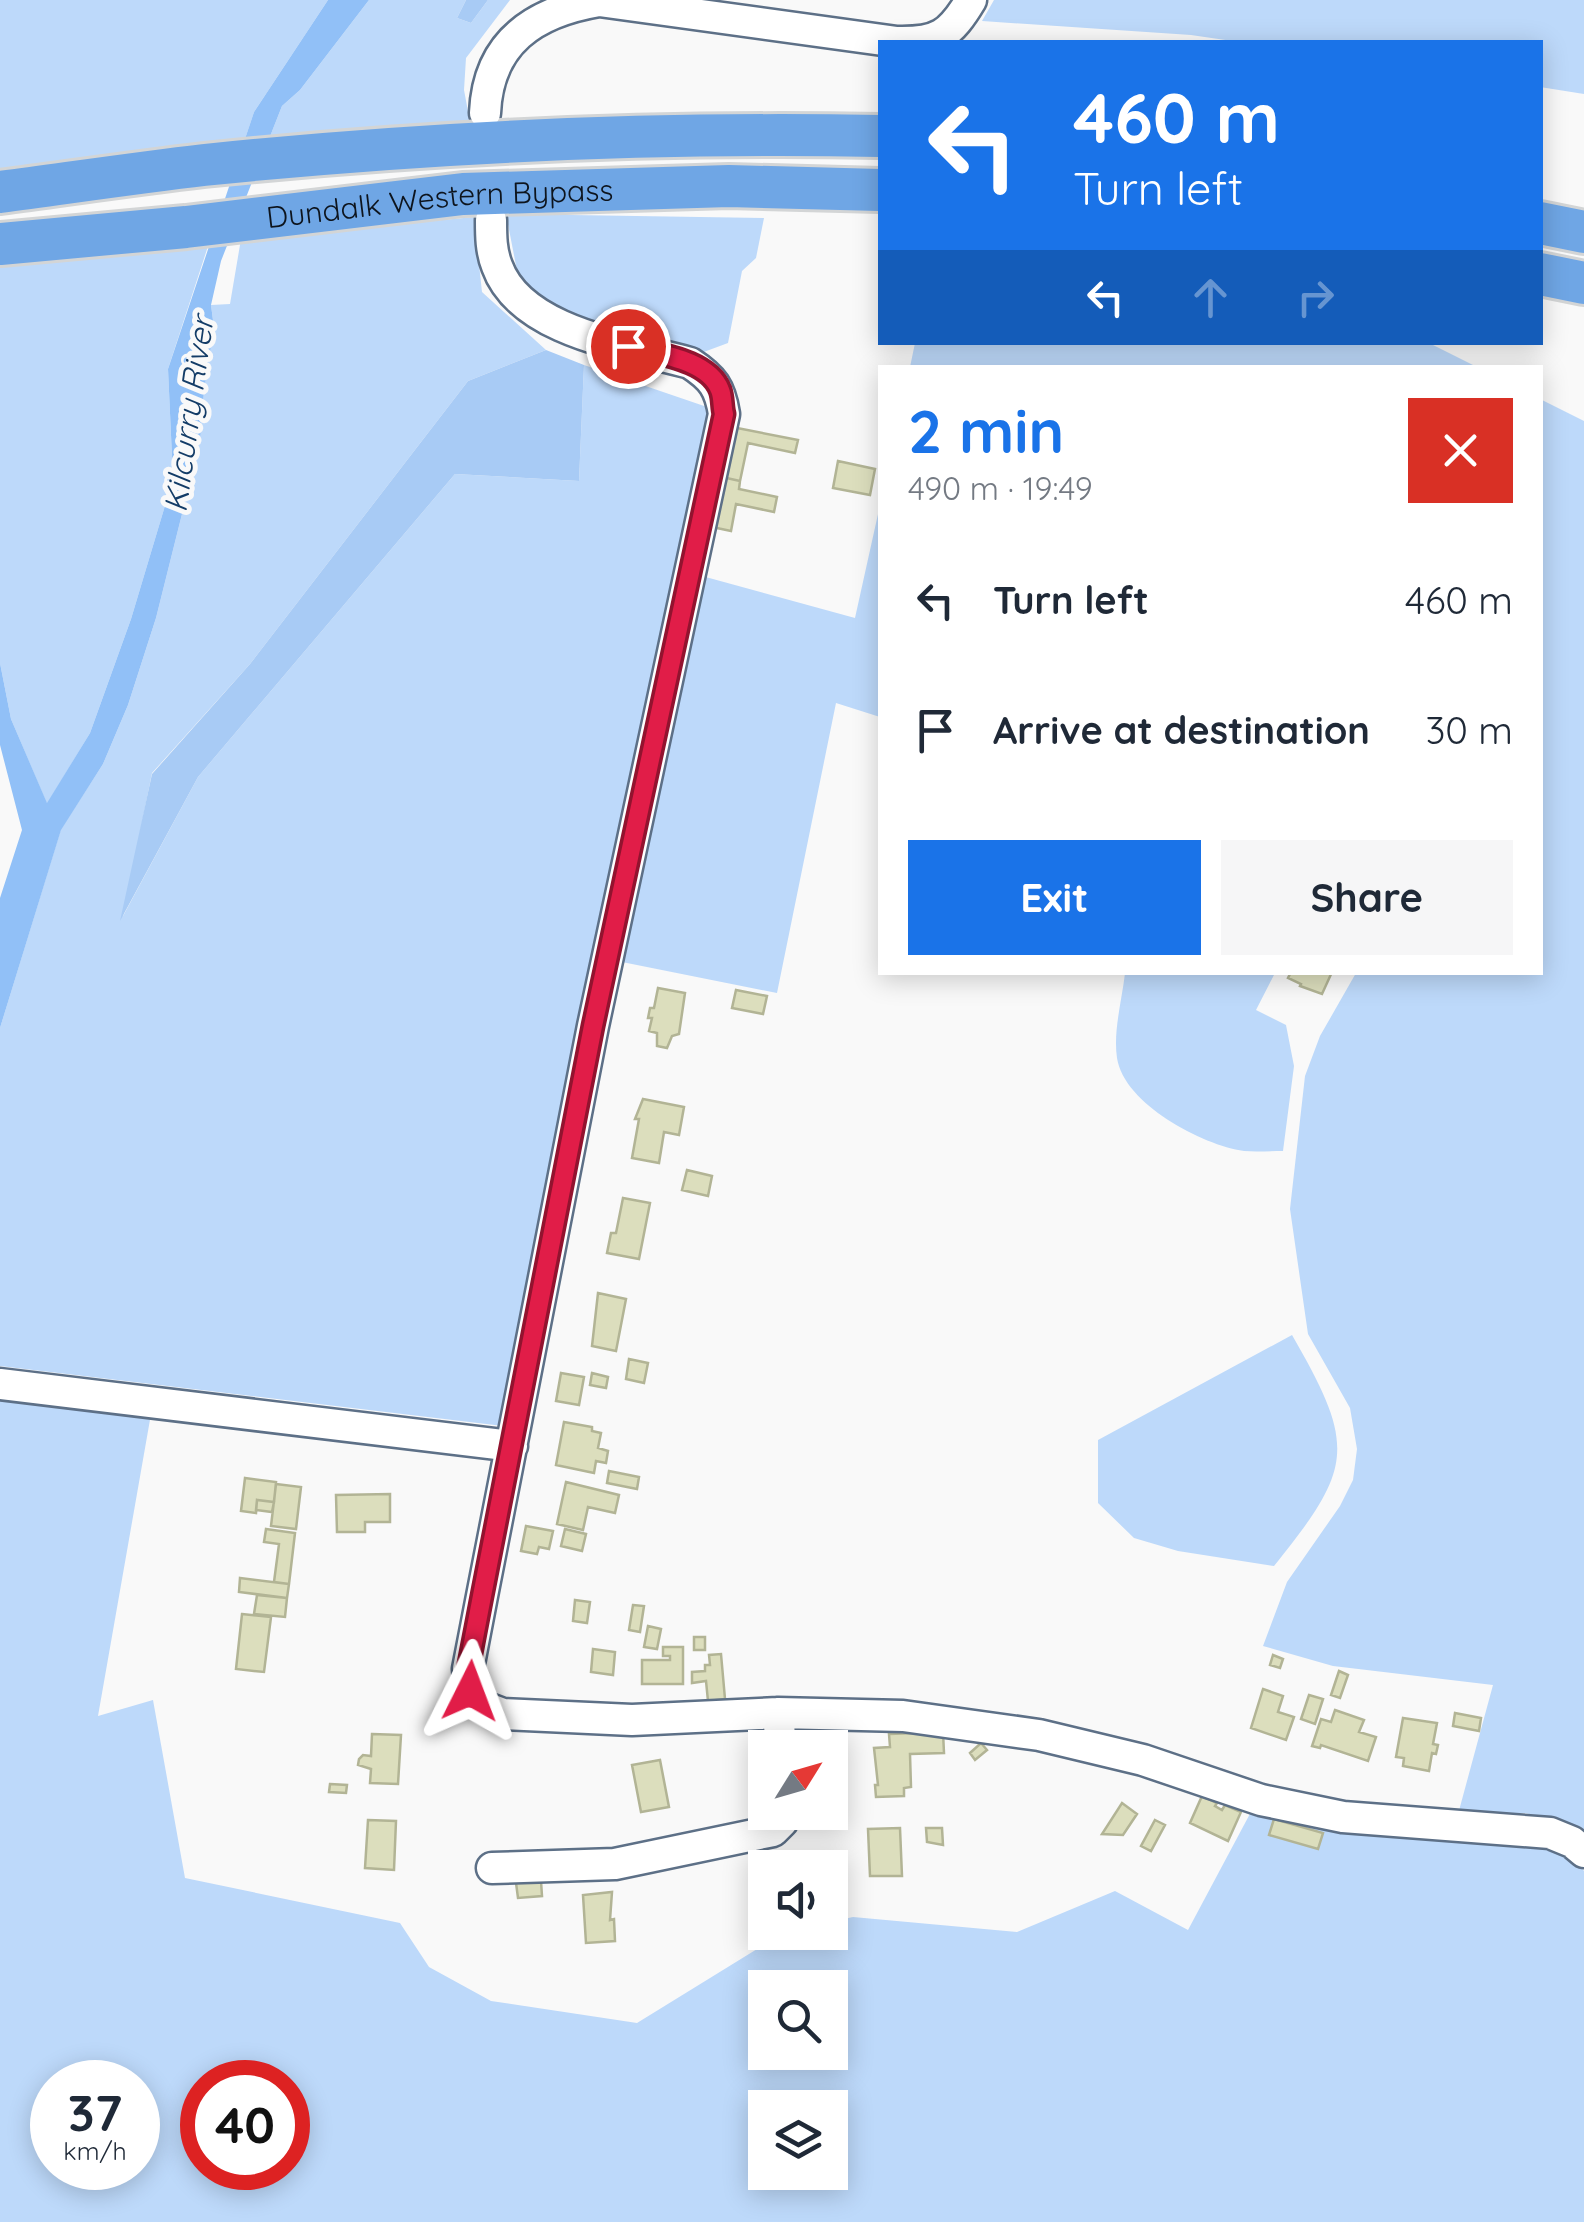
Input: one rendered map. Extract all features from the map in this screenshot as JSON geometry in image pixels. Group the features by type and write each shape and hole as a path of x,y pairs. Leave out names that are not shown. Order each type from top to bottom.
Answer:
{"highway":[{"name":"Dundalk Western Bypass","path":"0,192 278,158 633,139 878,136"},
{"name":"Dundalk Western Bypass","path":"0,244 186,227 463,194 728,186 878,190"},
{"path":"1543,224 1584,232"},
{"path":"1543,275 1584,283"}],"street":[{"path":"930,40 952,29 971,0"},
{"path":"485,113 486,87 510,41 537,20 563,7 599,1 882,40"},
{"path":"491,220 492,249 498,269 514,296 547,321 690,363 720,390 724,414 593,1026 468,1669 470,1691 482,1706 504,1714 632,1720 778,1713 903,1716 1039,1735 1143,1760 1261,1800 1343,1817 1550,1834 1584,1852"},
{"path":"0,1384 512,1446"},
{"path":"778,1713 779,1730"},
{"path":"492,1868 614,1864 774,1830"}],"shaded area":[{"path":"0,0 328,0 254,112 243,145 0,171"},
{"path":"369,0 466,0 457,18 471,23 488,0 510,0 466,58 464,90 470,122 269,139 282,106 300,90"},
{"path":"466,0 488,0 471,23 457,18"},
{"path":"994,0 1584,0 1584,94 1543,87 1543,40 1225,40 982,21"},
{"path":"506,214 764,218 756,258 742,271 728,343 693,356 550,310 519,281"},
{"path":"474,217 482,292 546,350 468,381 250,664 152,773 123,916 198,777 455,474 579,481 584,365 710,408 503,1426 0,1366 0,1028 61,829 103,764 128,705 156,618 200,442 214,328 211,305 230,304 241,239"},
{"path":"210,240 168,369 173,479 131,619 90,733 47,804 11,719 0,663 0,263"},
{"path":"915,345 1433,345 1473,365 910,365"},
{"path":"546,350 584,365 579,481 455,474 198,777 120,921 152,774 250,664 468,381"},
{"path":"1543,400 1584,421 1584,1840 1561,1820 1524,1813 1457,1818 1493,1685 1333,1666 1263,1646 1287,1582 1340,1506 1353,1480 1357,1449 1350,1408 1308,1334 1290,1209 1305,1076 1320,1036 1355,975 1543,975"},
{"path":"878,514 878,716 836,703 777,993 617,961 702,576 855,618"},
{"path":"1125,975 1274,975 1256,1010 1286,1025 1294,1066 1283,1151 1227,1147 1167,1120 1134,1091 1123,1075 1117,1058"},
{"path":"1292,1335 1327,1404 1336,1431 1337,1455 1332,1479 1320,1504 1274,1566 1178,1551 1134,1538 1098,1503 1098,1440"},
{"path":"0,1396 151,1414 98,1716 153,1700 185,1878 400,1923 429,1967 491,2001 637,2023 755,1950 848,1950 848,1918 853,1917 1017,1932 1115,1891 1188,1930 1252,1810 1374,1834 1486,1838 1544,1846 1567,1856 1584,1871 1584,2222 0,2222"}],"water":[{"name":"Kilcurry River","path":"328,0 369,0 300,90 282,106 221,261 211,305 214,328 200,442 156,618 128,705 103,764 61,830 0,1028 0,898 22,830 0,745 0,663 11,719 47,803 90,733 131,619 173,479 168,369 254,112"}],"building":[{"path":"732,427 798,440 795,453 748,443 740,481 722,477"},
{"path":"838,461 875,469 870,495 833,488"},
{"path":"722,477 740,481 739,489 777,497 774,512 736,504 731,531 712,527"},
{"path":"1290,975 1331,975 1322,994 1288,978"},
{"path":"658,988 685,993 679,1034 672,1036 667,1048 657,1046 657,1033 649,1031 650,1008 654,1008"},
{"path":"736,990 767,996 763,1014 732,1008"},
{"path":"643,1099 684,1107 679,1135 664,1132 659,1163 632,1158 639,1119 635,1119"},
{"path":"687,1170 712,1176 708,1196 682,1190"},
{"path":"623,1198 650,1203 639,1259 607,1253 611,1233 616,1233"},
{"path":"598,1293 626,1299 616,1351 592,1346"},
{"path":"629,1359 648,1363 644,1383 626,1379"},
{"path":"561,1373 584,1377 579,1405 556,1401"},
{"path":"592,1373 608,1377 606,1388 590,1385"},
{"path":"564,1422 592,1427 592,1431 601,1433 598,1448 608,1451 606,1463 596,1461 594,1473 556,1465"},
{"path":"609,1471 639,1477 637,1489 607,1483"},
{"path":"245,1478 276,1482 274,1502 257,1500 256,1513 241,1511"},
{"path":"566,1482 619,1495 615,1513 588,1507 583,1530 557,1524"},
{"path":"276,1484 301,1487 296,1529 271,1526"},
{"path":"390,1494 390,1522 365,1522 365,1532 337,1532 336,1495"},
{"path":"257,1500 274,1502 272,1512 256,1510"},
{"path":"526,1526 553,1531 549,1549 539,1547 537,1554 521,1551"},
{"path":"266,1529 295,1533 289,1584 274,1582 279,1544 264,1542"},
{"path":"565,1529 586,1534 582,1551 561,1546"},
{"path":"240,1578 289,1584 287,1598 239,1592"},
{"path":"257,1595 287,1598 285,1617 254,1614"},
{"path":"575,1600 590,1602 587,1623 573,1621"},
{"path":"633,1605 644,1606 640,1632 629,1630"},
{"path":"242,1614 271,1617 264,1672 236,1669"},
{"path":"648,1626 661,1629 657,1649 644,1647"},
{"path":"694,1637 705,1637 705,1650 694,1650"},
{"path":"663,1647 683,1647 683,1684 642,1684 642,1660 670,1660 670,1656 663,1656"},
{"path":"593,1649 615,1652 613,1675 591,1672"},
{"path":"721,1654 725,1699 708,1701 706,1681 692,1683 692,1672 705,1671 705,1665 710,1665 709,1655"},
{"path":"1273,1655 1283,1659 1280,1668 1270,1665"},
{"path":"1339,1671 1348,1675 1340,1698 1331,1695"},
{"path":"1263,1689 1283,1696 1278,1712 1294,1717 1286,1740 1251,1728"},
{"path":"1309,1695 1323,1699 1315,1724 1301,1719"},
{"path":"1335,1710 1364,1720 1359,1732 1376,1737 1368,1761 1321,1745 1312,1746 1321,1719 1331,1722"},
{"path":"1455,1713 1481,1718 1479,1731 1453,1726"},
{"path":"1403,1718 1437,1723 1433,1744 1438,1745 1436,1754 1432,1753 1429,1771 1403,1766 1404,1758 1396,1757"},
{"path":"943,1732 944,1753 910,1754 911,1787 904,1788 904,1796 876,1797 874,1748 890,1747 889,1734"},
{"path":"372,1734 401,1735 398,1784 370,1783 371,1769 358,1765 363,1755 371,1756"},
{"path":"981,1743 987,1750 975,1760 970,1753"},
{"path":"660,1760 669,1807 641,1812 632,1765"},
{"path":"330,1784 347,1785 346,1793 329,1792"},
{"path":"1202,1796 1222,1810 1225,1805 1241,1812 1228,1841 1190,1823"},
{"path":"1122,1803 1137,1814 1123,1835 1102,1834"},
{"path":"1274,1819 1323,1833 1318,1849 1269,1835"},
{"path":"368,1820 396,1821 394,1870 365,1868"},
{"path":"1155,1820 1165,1825 1151,1851 1141,1846"},
{"path":"900,1828 902,1876 870,1876 868,1829"},
{"path":"926,1828 942,1828 943,1845 927,1842"},
{"path":"541,1881 542,1896 518,1898 516,1883"},
{"path":"612,1892 610,1920 614,1919 615,1941 586,1943 583,1895"}],"route":[{"path":"470,1691 468,1669 593,1026 724,414 720,390 710,377 690,363 628,346"}]}
